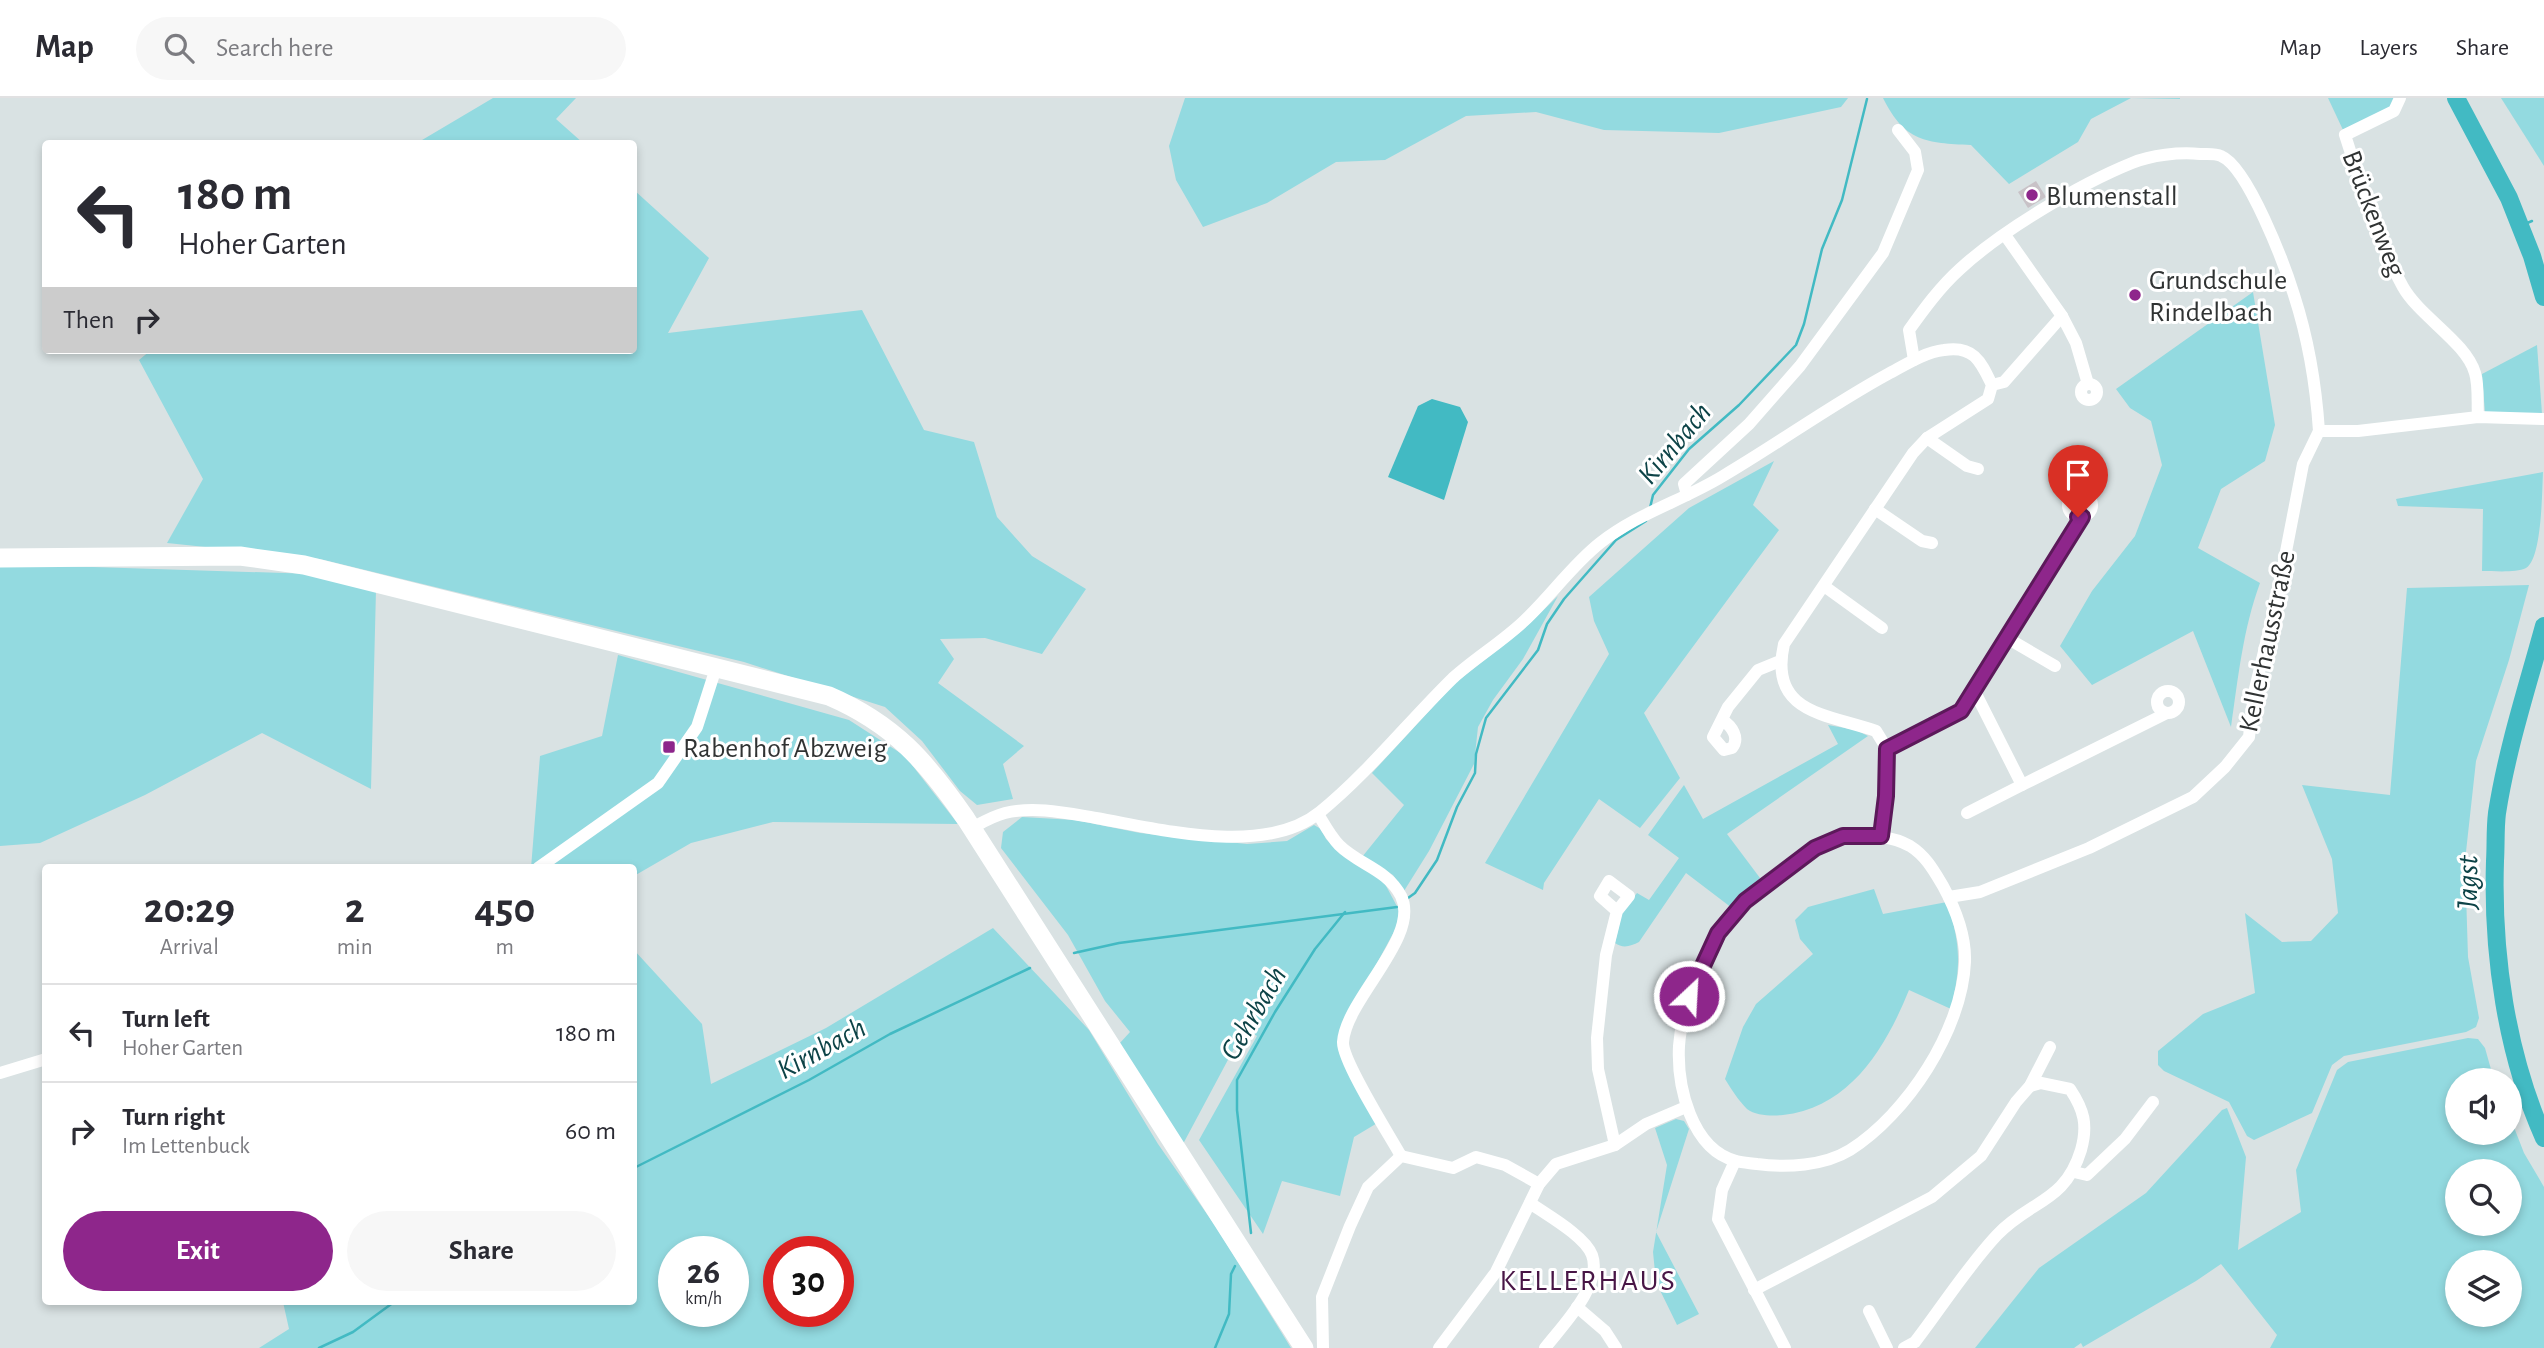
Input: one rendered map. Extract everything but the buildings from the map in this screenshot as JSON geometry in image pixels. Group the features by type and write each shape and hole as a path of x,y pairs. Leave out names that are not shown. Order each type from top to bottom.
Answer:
{"main road":[{"path":"0,558 175,555 273,559 829,696 875,719 896,734 928,766 972,828 1304,1348"}],"street":[{"name":"Brückenweg","path":"2400,98 2394,111 2345,135 2364,197 2388,260 2425,317 2461,351 2475,373 2478,417"},
{"path":"1687,495 1684,484 1749,424 1800,366 1883,253 1918,170 1915,152 1898,130"},
{"path":"1914,360 1909,330 1926,306 1960,269 2005,235 2055,203 2133,162 2185,153 2220,155 2233,165 2256,199 2294,295 2309,356 2319,431 2364,430 2478,417 2543,419"},
{"path":"2005,235 2062,316 2076,344 2088,384"},
{"path":"1992,385 2004,382 2062,316"},
{"path":"972,828 1006,813 1057,811 1195,833 1258,835 1291,829 1318,814 1368,768 1455,676 1494,649 1525,621 1598,544 1636,517 1721,477 1843,399 1914,360 1943,349 1970,353 1979,359 1992,385 1988,399 1927,438 1913,453 1784,644 1780,661 1784,684 1795,703 1814,713 1876,731 1887,749 1886,796 1881,836"},
{"name":"Kellerhausstraße","path":"1949,897 1980,892 2089,848 2193,797 2225,767 2249,737 2255,693 2303,464 2319,431"},
{"path":"1927,438 1966,466 1978,469"},
{"path":"1875,509 1922,541 1932,543"},
{"path":"1887,749 1961,711 2082,517"},
{"path":"1824,586 1882,628"},
{"path":"2007,638 2055,666"},
{"path":"1722,720 1728,707 1758,670 1780,661"},
{"path":"544,864 658,783 697,727 716,668"},
{"path":"1975,692 2022,785"},
{"path":"1968,813 2167,713"},
{"path":"1318,814 1340,846 1387,876 1402,897 1404,919 1395,942 1349,1021 1343,1044 1353,1070 1401,1156 1452,1168 1476,1157 1505,1165 1539,1184"},
{"path":"1843,836 1881,836 1910,846 1928,861 1949,897 1962,934 1965,960 1963,977 1948,1030 1926,1072 1900,1105 1849,1151 1825,1160 1781,1167 1735,1161 1721,1154 1705,1139 1686,1107 1679,1045 1689,996 1718,933 1745,901 1815,848 1843,836"},
{"path":"1615,1145 1598,1069 1597,1038 1606,955 1617,911"},
{"path":"1754,1290 1932,1197 1953,1182 1981,1156 2016,1102 2030,1086 2050,1047"},
{"path":"0,1073 42,1060"},
{"path":"1904,1348 1915,1342 1997,1234 2061,1187 2074,1172 2083,1142 2082,1108 2070,1089 2041,1083 2030,1086"},
{"path":"2074,1172 2087,1175 2125,1139 2153,1102"},
{"path":"1439,1348 1496,1272 1539,1184 1556,1164 1615,1145 1646,1124 1686,1107"},
{"path":"1323,1348 1322,1297 1350,1226 1368,1187 1401,1156"},
{"path":"1735,1161 1722,1190 1718,1219 1785,1348"},
{"path":"1530,1203 1578,1237 1592,1254 1595,1275 1577,1307 1545,1348"},
{"path":"1577,1307 1605,1331 1616,1348"},
{"path":"1869,1311 1887,1348"}],"shaded area":[{"path":"493,98 576,98 556,119 580,140 422,140"},
{"path":"1185,98 1848,98 1841,107 1719,133 1604,130 1536,112 1466,116 1385,160 1336,162 1267,203 1203,227 1176,180 1169,146"},
{"path":"1883,98 2131,98 2091,119 2078,142 2009,184 1971,145 1929,141 1909,132 1891,113"},
{"path":"2328,98 2396,98 2391,107 2343,130"},
{"path":"2501,98 2544,98 2544,166"},
{"path":"637,193 709,258 668,333 862,310 924,430 974,442 997,517 1032,556 1086,589 1042,654 985,638 940,639 954,659 938,683 1024,746 1003,764 1013,799 977,805 960,791 922,741 885,707 744,662 320,559 167,543 203,479 139,360 146,354 637,354"},
{"path":"2253,292 2275,425 2265,461 2221,489 2198,548 2260,583 2245,636 2231,727 2193,631 2092,685 2060,646 2092,591 2135,536 2162,465 2151,421 2130,408 2116,389"},
{"path":"2537,345 2542,414 2485,413 2482,374"},
{"path":"1432,399 1460,407 1468,422 1444,500 1388,477 1418,406"},
{"path":"1774,461 1753,505 1779,530 1644,713 1680,778 1640,828 1599,799 1544,883 1543,890 1485,863 1609,654 1594,621 1589,597 1689,508"},
{"path":"2543,472 2540,524 2535,552 2526,568 2517,571 2482,571 2483,509 2398,506 2396,499"},
{"path":"0,564 315,574 376,590 371,789 262,733 145,795 40,843 0,846"},
{"path":"2529,585 2509,660 2476,761 2465,861 2468,957 2479,1018 2476,1027 2466,1032 2344,1056 2332,1065 2312,1113 2254,1140 2247,1136 2229,1102 2164,1071 2158,1065 2158,1051 2203,1014 2255,993 2245,913 2282,942 2311,941 2338,913 2332,859 2302,785 2390,795 2407,588"},
{"path":"1558,596 1523,659 1493,700 1478,727 1474,764 1429,851 1404,891 1393,875 1362,857 1404,805 1372,773 1454,684 1523,630"},
{"path":"618,655 849,720 905,756 958,824 773,822 691,843 637,874 637,864 531,864 540,756 602,736"},
{"path":"1828,725 1856,730 1868,736 1727,834 1760,878 1732,908 1686,873 1639,942 1627,946 1615,943 1622,913 1637,893 1649,900 1679,858 1648,835 1684,785 1703,819 1838,744"},
{"path":"1022,817 1075,820 1140,833 1247,844 1287,841 1314,825 1321,829 1326,839 1340,852 1384,882 1400,912 1396,928 1343,1026 1339,1048 1379,1122 1354,1137 1340,1196 1282,1181 1263,1234 1199,1140 1257,1036 1245,1028 1183,1144 1119,1044 1130,1032 1105,1001 1068,935 1001,848 1003,832"},
{"path":"1874,889 1883,914 1947,902 1958,956 1957,980 1951,1009 1909,990 1877,1053 1846,1087 1828,1101 1807,1110 1783,1115 1760,1114 1747,1109 1725,1079 1743,1027 1756,1004 1813,954 1800,939 1795,920 1808,907"},
{"path":"993,928 1089,1030 1158,1144 1216,1227 1291,1348 259,1348 289,1329 284,1305 637,1305 637,953 702,1024 711,1084 826,1028"},
{"path":"2468,1038 2478,1039 2485,1048 2491,1068 2445,1068 2445,1145 2521,1145 2544,1187 2544,1348 2270,1348 2277,1335 2221,1264 2083,1347 2081,1343 2074,1348 1975,1348 2039,1268 2146,1193 2222,1110 2227,1108 2246,1157 2238,1250 2301,1212 2296,1170 2337,1070 2348,1062"},
{"path":"1676,1119 1684,1121 1689,1129 1656,1231 1667,1165 1655,1128"},
{"path":"1656,1232 1699,1314 1677,1325 1656,1282 1653,1252"}],"waterway":[{"name":"Jagst","path":"2456,98 2509,198 2532,256 2544,297"},
{"name":"Kirnbach","path":"1650,508 1653,495 1689,449 1739,405 1796,345 1804,324 1822,249 1842,200 1867,99"},
{"path":"2520,226 2532,221"},
{"name":"Kirnbach","path":"1408,898 1415,893 1437,860 1457,807 1475,773 1476,754 1486,718 1538,650 1547,624 1564,599 1616,540 1646,521"},
{"name":"Jagst","path":"2544,626 2501,789 2496,825 2495,896 2499,967 2511,1037 2520,1072 2544,1138"},
{"name":"Kirnbach","path":"1074,953 1119,943 1397,907"},
{"name":"Gehrbach","path":"1251,1233 1237,1110 1237,1080 1275,1012 1315,949 1345,912"},
{"name":"Kirnbach","path":"637,1166 809,1080 890,1034 1030,968"},
{"name":"Gehrbach","path":"1215,1348 1229,1314 1231,1274 1235,1266"},
{"name":"Kirnbach","path":"319,1348 353,1332 390,1305"}],"place":[{"name":"Blumenstall","path":"2032,195"},
{"name":"Grundschule Rindelbach","path":"2135,295"},
{"name":"Rabenhof Abzweig","path":"669,747"}],"district":[{"name":"KELLERHAUS","path":"1588,1280"}],"route":[{"path":"1689,996 1718,933 1745,901 1787,866 1815,848 1843,836 1881,836 1886,796 1887,749 1961,711 2082,517 2078,517"}]}
